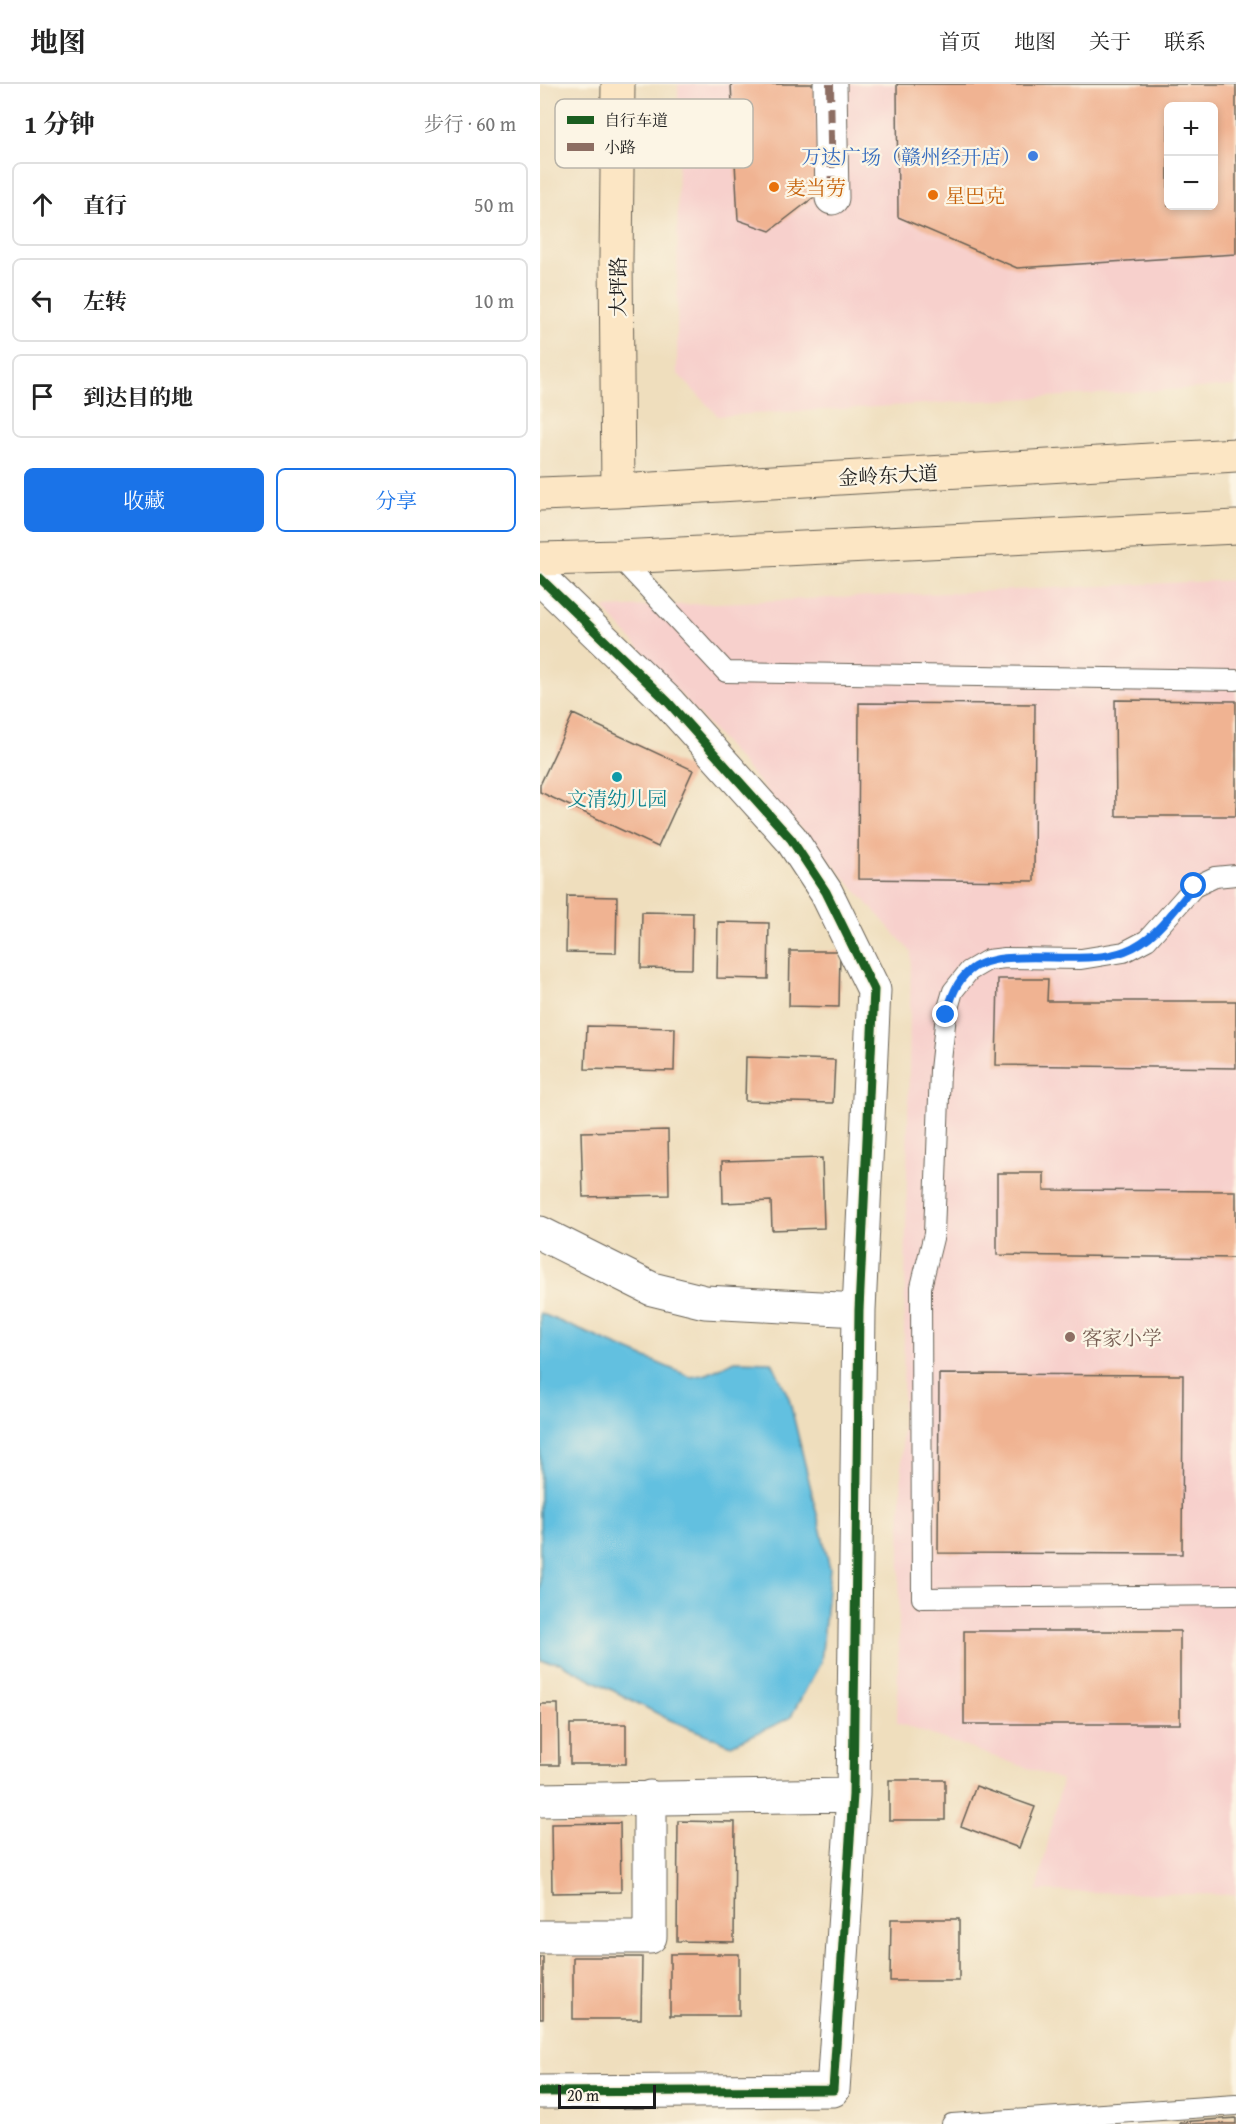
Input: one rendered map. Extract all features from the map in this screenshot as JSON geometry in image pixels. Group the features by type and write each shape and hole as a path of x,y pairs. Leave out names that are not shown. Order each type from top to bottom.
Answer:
{"main road":[{"name":"大坪路","path":"618,84 618,99"},
{"name":"大坪路","path":"617,168 618,491"},
{"name":"金岭东大道","path":"540,494 1236,455"},
{"path":"540,560 1236,526"}],"street":[{"path":"830,84 832,198"},
{"path":"540,578 668,702 791,839 826,892 874,990 859,1310 853,1796 833,2090 540,2092"},
{"path":"540,1233 622,1275 663,1292 705,1302 859,1310"},
{"path":"540,1800 853,1796"},
{"path":"540,1937 650,1937 650,1797"}],"lane":[{"path":"619,557 726,672 1236,680"},
{"path":"1236,875 1215,877 1194,886 1147,940 1124,952 1081,959 1005,958 988,960 969,971 953,991 946,1015 940,1070 934,1234 921,1287 922,1598 1236,1594"},
{"path":"952,2124 1236,2105"}],"shaded area":[{"path":"678,84 1236,84 1236,386 718,416 677,373 678,168 753,168 753,99 678,99"},
{"name":"客家小学","path":"1236,580 1236,1895 1037,1891 1062,1780 897,1723 911,952 603,608"}],"water":[{"path":"540,1313 691,1377 707,1374 735,1361 772,1362 789,1398 830,1568 821,1662 790,1718 731,1745 668,1719 560,1663 540,1660"}],"building":[{"name":"万达广场（赣州经开店）","path":"731,84 815,84 818,194 770,231 738,220 735,168 753,168 753,99 732,99"},
{"name":"万达广场（赣州经开店）","path":"897,84 1236,84 1236,254 1017,268 898,217"},
{"path":"1115,700 1236,701 1236,816 1116,816"},
{"path":"859,703 1035,704 1034,881 858,879"},
{"name":"文清幼儿园","path":"573,714 693,770 658,847 540,792 540,785"},
{"path":"567,896 617,897 616,953 566,952"},
{"path":"642,912 693,913 692,969 641,968"},
{"path":"718,922 769,923 768,979 717,978"},
{"path":"790,951 840,951 839,1007 789,1006"},
{"path":"998,979 1048,979 1047,1001 1236,1001 1236,1068 996,1065"},
{"path":"587,1026 675,1028 674,1071 585,1069"},
{"path":"746,1057 835,1060 833,1103 745,1101"},
{"path":"668,1130 669,1195 583,1197 581,1132"},
{"path":"822,1158 824,1228 772,1230 771,1201 723,1203 722,1161"},
{"path":"997,1173 1044,1173 1044,1190 1236,1191 1236,1258 997,1255"},
{"path":"939,1374 1183,1375 1182,1554 938,1553"},
{"path":"964,1631 1180,1631 1180,1724 964,1724"},
{"path":"540,1704 558,1704 559,1765 540,1765"},
{"path":"570,1724 626,1724 626,1764 570,1764"},
{"path":"889,1780 945,1780 945,1820 889,1820"},
{"path":"976,1786 1035,1807 1019,1848 961,1826"},
{"path":"678,1821 735,1822 734,1942 677,1941"},
{"path":"620,1823 621,1892 552,1893 551,1824"},
{"path":"891,1919 959,1919 959,1981 890,1981"},
{"path":"670,1954 739,1954 739,2016 670,2016"},
{"path":"540,1957 543,1957 543,2019 540,2019"},
{"path":"573,1957 642,1957 641,2019 573,2019"},
{"path":"1236,2118 1236,2124 1180,2124 1180,2122"}],"marked path":[{"path":"830,84 832,198"}],"cycle path":[{"path":"540,578 668,702 791,839 826,892 874,990 859,1310 853,1795 833,2090 540,2092"}],"place":[{"name":"万达广场（赣州经开店）","path":"1033,156"},
{"name":"麦当劳","path":"774,187"},
{"name":"星巴克","path":"933,195"},
{"name":"文清幼儿园","path":"617,777"},
{"name":"客家小学","path":"1070,1337"}],"route":[{"path":"946,1015 953,991 969,971 988,960 1005,958 1081,959 1124,952 1147,940 1194,886"}]}
